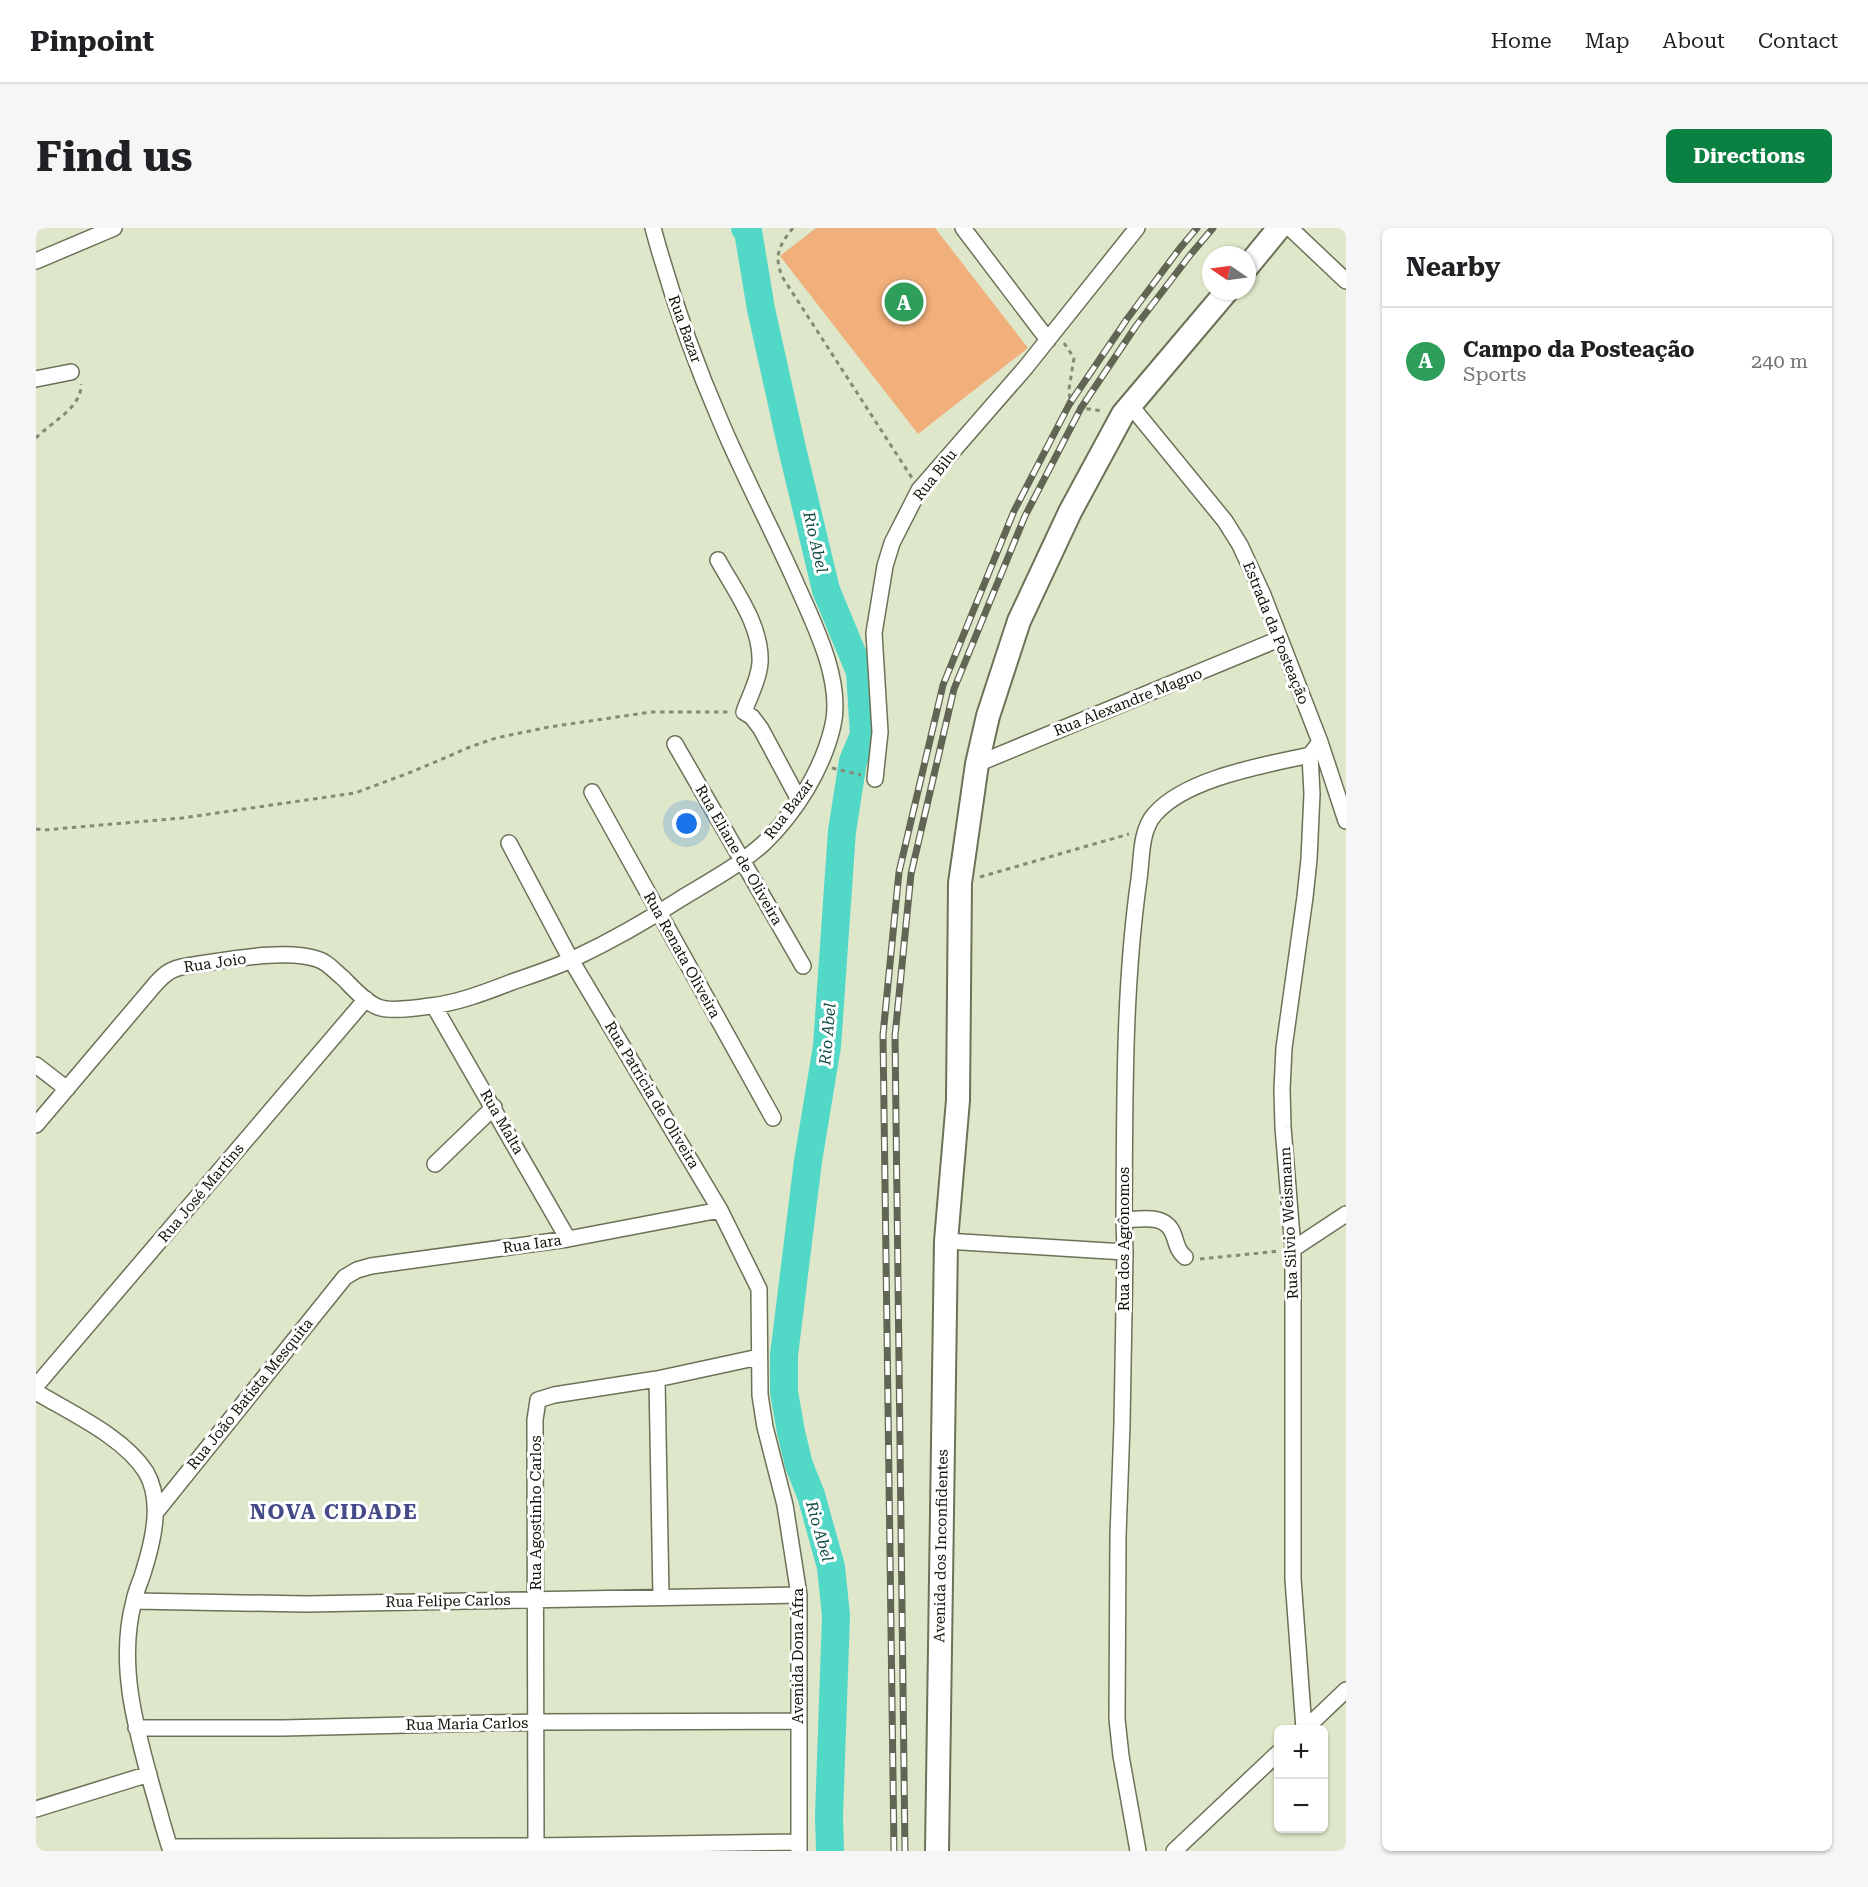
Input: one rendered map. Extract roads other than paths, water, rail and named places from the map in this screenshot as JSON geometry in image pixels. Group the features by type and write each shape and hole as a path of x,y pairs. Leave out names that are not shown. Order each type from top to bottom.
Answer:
{"main road":[{"path":"1256,256 1279,228"},
{"path":"1127,410 1219,300"},
{"name":"Avenida dos Inconfidentes","path":"937,1851 946,1240 958,1101 960,883 976,764 988,716 1019,621 1070,512 1127,410"}],"street":[{"path":"36,261 114,228"},
{"name":"Rua Bazar","path":"366,999 376,1007 385,1009 434,1006 473,997 572,960 659,913 742,860 763,843 799,800 815,774 825,750 833,724 835,704 833,684 814,625 721,422 689,346 653,228"},
{"path":"963,228 1052,335"},
{"name":"Rua Bilu","path":"869,778 880,732 874,633 876,611 892,543 919,490 1052,335 1137,228"},
{"path":"1290,228 1346,281"},
{"path":"36,379 70,372"},
{"name":"Estrada da Posteação","path":"1127,410 1224,521 1240,545 1253,571 1320,742 1346,821"},
{"path":"718,560 740,598 754,629 759,653 758,673 744,712 752,717 761,729 799,800"},
{"name":"Rua Alexandre Magno","path":"976,764 1280,639"},
{"path":"1310,755 1320,742"},
{"name":"Rua Eliane de Oliveira","path":"675,744 803,966"},
{"name":"Rua dos Agrônomos","path":"1138,1851 1121,1756 1117,1719 1118,1536 1125,1252 1126,1020 1132,927 1146,830 1154,814 1163,806 1176,797 1214,779 1310,755"},
{"name":"Rua Silvio Weismann","path":"1304,1725 1293,1579 1293,1249 1282,1089 1284,1048 1305,897 1309,850 1312,794 1310,755"},
{"name":"Rua Renata Oliveira","path":"592,792 773,1118"},
{"name":"Rua Patricia de Oliveira","path":"509,843 572,960 720,1210 759,1289 759,1357"},
{"name":"Rua Joio","path":"36,1125 161,978 172,969 286,954 304,955 329,965 366,999"},
{"name":"Rua José Martins","path":"36,1386 366,999"},
{"name":"Rua Malta","path":"434,1006 568,1239"},
{"path":"36,1065 67,1089"},
{"path":"435,1164 494,1107"},
{"name":"Rua Iara","path":"345,1277 371,1266 568,1239 720,1210"},
{"path":"1293,1249 1346,1214"},
{"path":"1124,1220 1150,1219 1167,1223 1172,1228 1179,1252 1185,1257"},
{"path":"946,1240 1125,1252"},
{"name":"Rua João Batista Mesquita","path":"156,1512 345,1277"},
{"name":"Rua Agostinho Carlos","path":"536,1848 535,1420 538,1400 554,1395 657,1379 759,1357"},
{"name":"Avenida Dona Afra","path":"759,1357 760,1395 765,1428 785,1505 799,1595 799,1846"},
{"path":"657,1379 661,1598"},
{"path":"36,1392 124,1446 147,1474 152,1490 156,1512 129,1629 130,1695 136,1728 171,1849 799,1846"},
{"name":"Rua Felipe Carlos","path":"134,1601 306,1604 799,1595"},
{"path":"1308,1725 1346,1690"},
{"name":"Rua Maria Carlos","path":"136,1728 798,1721"},
{"path":"1174,1851 1274,1757"},
{"path":"36,1809 149,1774"}],"waterway":[{"name":"Rio Abel","path":"745,228 748,231 761,309 791,444 826,590 860,672 864,735 853,761 842,831 827,1046 808,1161 784,1355 784,1392 791,1432 831,1567 836,1616 829,1816 830,1851"}],"railway":[{"path":"894,1851 883,1035 899,872 943,685 1014,511 1070,403 1127,319 1197,228"},
{"path":"905,1851 895,1036 911,874 954,689 1025,516 1081,408 1136,326 1213,228"}],"place":[{"name":"Campo da Posteação","path":"904,302"}],"district":[{"name":"NOVA CIDADE","path":"334,1512"}]}
